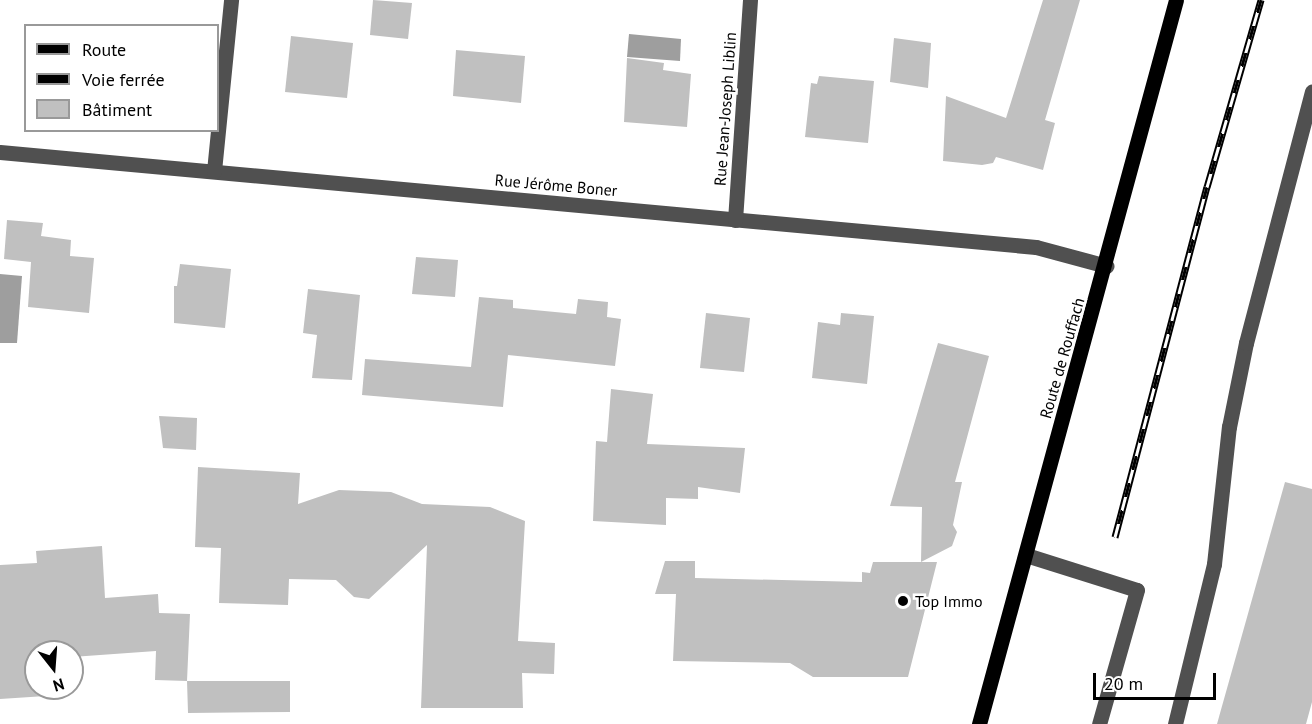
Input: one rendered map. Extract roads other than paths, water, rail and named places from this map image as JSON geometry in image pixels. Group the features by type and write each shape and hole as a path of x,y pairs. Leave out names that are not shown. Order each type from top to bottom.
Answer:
{"main road":[{"name":"Route de Rouffach","path":"979,724 1107,266 1176,0"}],"street":[{"path":"219,121 231,0"},
{"name":"Rue Jean-Joseph Liblin","path":"735,220 750,0"},
{"path":"1175,724 1214,564 1229,427 1246,343 1312,91"},
{"path":"214,171 218,132"},
{"name":"Rue Jérôme Boner","path":"0,152 1036,247 1107,266"},
{"path":"1026,555 1137,590 1099,724"}],"railway":[{"path":"1115,537 1207,187 1261,0"}],"place":[{"name":"Top Immo","path":"903,601"}]}
